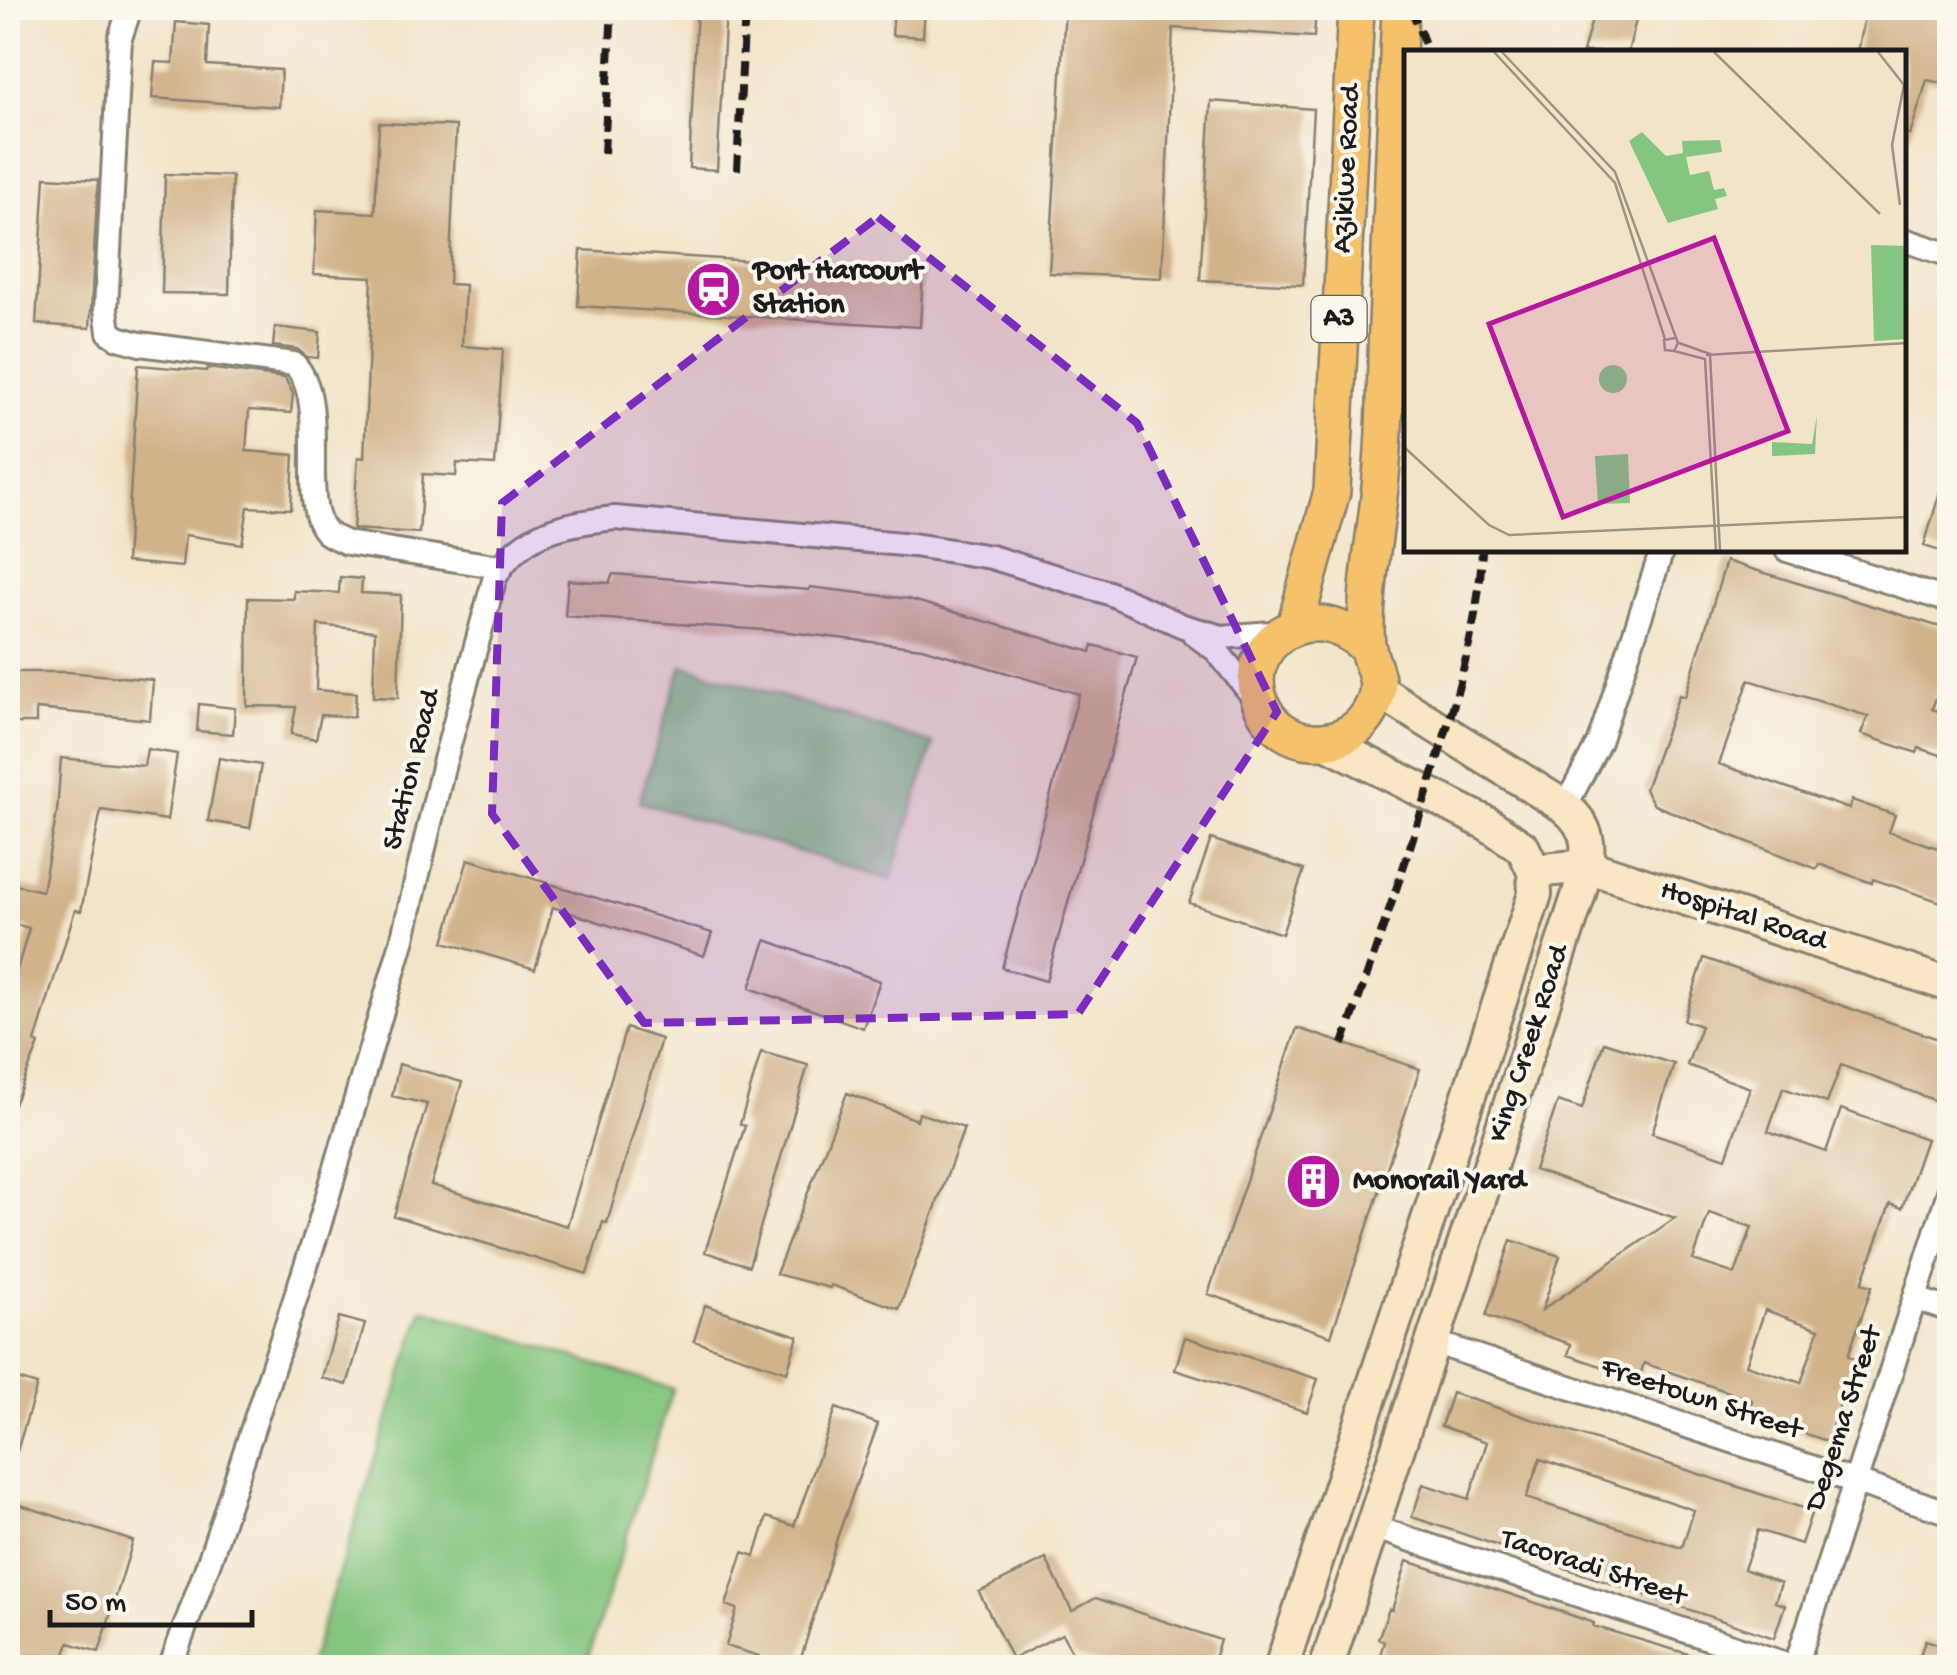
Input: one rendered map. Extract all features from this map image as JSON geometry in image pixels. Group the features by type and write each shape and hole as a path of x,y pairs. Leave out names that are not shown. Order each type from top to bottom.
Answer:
{"main road":[{"name":"Azikiwe Road","path":"1290,629 1332,491 1356,8"},
{"name":"Azikiwe Road","path":"1368,648 1367,604 1382,474 1402,85 1400,8"},
{"path":"1290,629 1315,622 1335,624 1368,648"},
{"name":"A3","path":"1263,708 1256,683 1260,664 1269,646 1290,629"},
{"name":"A3","path":"1368,648 1378,671 1378,690"},
{"path":"1263,708 1278,728 1301,740 1326,742 1355,730 1374,705 1378,690"}],"street":[{"path":"130,8 120,38 106,309 109,332 140,344 294,364 302,372 311,400 316,510 326,532 347,543 500,567 530,539 568,522 615,518 913,545 991,557 1109,593 1183,626 1222,638 1290,629"},
{"path":"1907,241 1950,255"},
{"path":"1378,690 1565,806 1599,742 1661,552"},
{"path":"1793,552 1950,601"},
{"name":"Station Road","path":"170,1668 210,1559 318,1230 402,942 443,767 500,567"},
{"path":"1183,626 1216,650 1263,708"},
{"path":"1326,742 1488,824 1523,848 1534,870"},
{"name":"King Creek Road","path":"1326,1668 1586,866 1588,836 1579,819 1565,806"},
{"name":"Hospital Road","path":"1534,870 1586,866 1950,986"},
{"name":"King Creek Road","path":"1282,1668 1535,894 1534,870"},
{"name":"Degema Street","path":"1795,1667 1950,1188"},
{"path":"1916,1299 1950,1310"},
{"name":"Freetown Street","path":"1434,1342 1950,1513"},
{"name":"Tacoradi Street","path":"1372,1528 1795,1667"}],"highlighted area":[{"path":"878,217 1137,423 1277,712 1078,1014 644,1023 492,814 502,503"}],"green space":[{"path":"682,665 933,744 891,880 639,802"},
{"path":"423,1309 673,1389 585,1667 309,1667"}],"building":[{"path":"697,8 726,8 717,170 689,168"},
{"path":"894,8 925,8 923,37 892,35"},
{"path":"1065,8 1316,8 1314,37 1173,28 1162,278 1049,273"},
{"path":"1595,8 1639,8 1628,50 1584,50"},
{"path":"1866,8 1950,8 1950,85 1927,80 1910,135 1907,50 1857,50"},
{"path":"176,22 209,25 207,65 281,70 279,107 152,98 155,62 173,63"},
{"path":"1211,101 1313,109 1303,285 1200,280"},
{"path":"379,123 456,126 449,284 465,285 462,346 503,349 495,465 457,463 456,476 423,474 419,533 353,529 358,457 364,458 372,277 314,274 317,210 375,213"},
{"path":"165,174 232,176 229,294 162,293"},
{"path":"45,177 98,180 90,328 36,324"},
{"path":"581,250 923,272 920,327 578,306"},
{"path":"275,327 320,332 318,358 307,357 297,349 273,346"},
{"path":"138,365 206,371 207,368 285,378 293,394 291,413 249,410 246,451 294,455 291,509 248,507 242,544 185,535 182,567 126,562"},
{"path":"1944,478 1950,479 1950,554 1924,546"},
{"path":"1726,561 1950,630 1950,658 1932,709 1950,715 1950,758 1919,748 1917,753 1861,734 1868,716 1749,680 1719,764 1849,809 1852,800 1895,815 1889,832 1950,852 1950,905 1819,864 1817,869 1654,805 1645,789 1679,695 1685,697"},
{"path":"613,574 809,590 810,587 909,599 1091,652 1093,645 1137,657 1046,981 1002,968 1079,694 922,648 780,631 565,616 568,580 609,583"},
{"path":"340,577 362,579 361,593 401,595 398,698 373,697 375,631 318,625 316,690 356,693 354,717 321,715 316,739 291,734 296,707 247,706 248,598 294,599 294,591 339,593"},
{"path":"8,672 68,672 153,680 150,720 36,709 36,723 8,723"},
{"path":"199,704 235,708 233,734 197,731"},
{"path":"147,749 177,754 167,820 101,810 81,911 75,910 35,1042 39,1044 8,1119 8,1001 29,928 8,922 8,883 42,891 57,812 61,758 144,766"},
{"path":"219,758 261,765 250,828 208,821"},
{"path":"1211,839 1304,870 1282,934 1189,903"},
{"path":"468,859 712,933 704,956 553,907 535,969 444,942"},
{"path":"766,940 880,981 863,1028 750,988"},
{"path":"1704,958 1950,1043 1950,1065 1936,1101 1841,1065 1827,1103 1783,1088 1768,1131 1826,1152 1841,1109 1926,1139 1902,1208 1890,1204 1862,1283 1872,1286 1848,1356 1855,1358 1827,1441 1748,1415 1752,1400 1644,1363 1639,1379 1568,1355 1571,1344 1486,1316 1511,1240 1560,1256 1542,1310 1675,1218 1534,1170 1558,1101 1582,1109 1604,1042 1674,1064 1652,1133 1726,1158 1750,1088 1687,1065 1701,1026 1684,1020","holes":["1709,1213 1752,1227 1735,1274 1693,1260","1765,1310 1819,1329 1801,1383 1746,1365"]},
{"path":"626,1028 661,1039 607,1223 603,1222 587,1274 394,1216 427,1104 392,1096 399,1064 462,1082 431,1185 567,1226"},
{"name":"Monorail Yard","path":"1297,1028 1420,1069 1331,1336 1208,1294"},
{"path":"761,1052 808,1065 749,1266 705,1252 745,1126 740,1124"},
{"path":"847,1093 917,1120 919,1113 964,1128 899,1309 831,1285 830,1288 776,1274"},
{"path":"705,1305 798,1336 787,1372 694,1341"},
{"path":"339,1317 365,1324 347,1385 322,1378"},
{"path":"1185,1337 1318,1379 1307,1412 1175,1370"},
{"path":"8,1376 37,1385 13,1464 8,1463"},
{"path":"1452,1393 1812,1511 1801,1544 1758,1530 1744,1569 1781,1583 1775,1602 1785,1605 1774,1638 1412,1517 1423,1484 1469,1499 1487,1442 1441,1426","holes":["1540,1459 1694,1510 1682,1548 1526,1498"]},
{"path":"836,1408 878,1424 838,1535 798,1668 756,1668 759,1656 726,1646 737,1609 726,1605 743,1552 755,1556 767,1517 794,1526"},
{"path":"8,1501 133,1541 99,1652 69,1643 60,1668 8,1668"},
{"path":"1046,1559 1072,1611 1096,1598 1220,1640 1211,1668 1112,1668 1074,1655 1062,1634 1012,1659 979,1592"},
{"path":"1407,1561 1594,1623 1593,1626 1712,1661 1711,1668 1376,1668 1384,1642 1378,1639 1389,1609 1392,1610"},
{"path":"1925,1640 1950,1648 1950,1668 1916,1668"}],"railway":[{"path":"604,153 612,8"},
{"path":"737,170 745,8"},
{"path":"1411,8 1427,50"},
{"path":"1343,1044 1459,686 1472,633 1482,552"}],"place":[{"name":"Port Harcourt Station","path":"714,289"},
{"name":"Monorail Yard","path":"1314,1182"}]}
